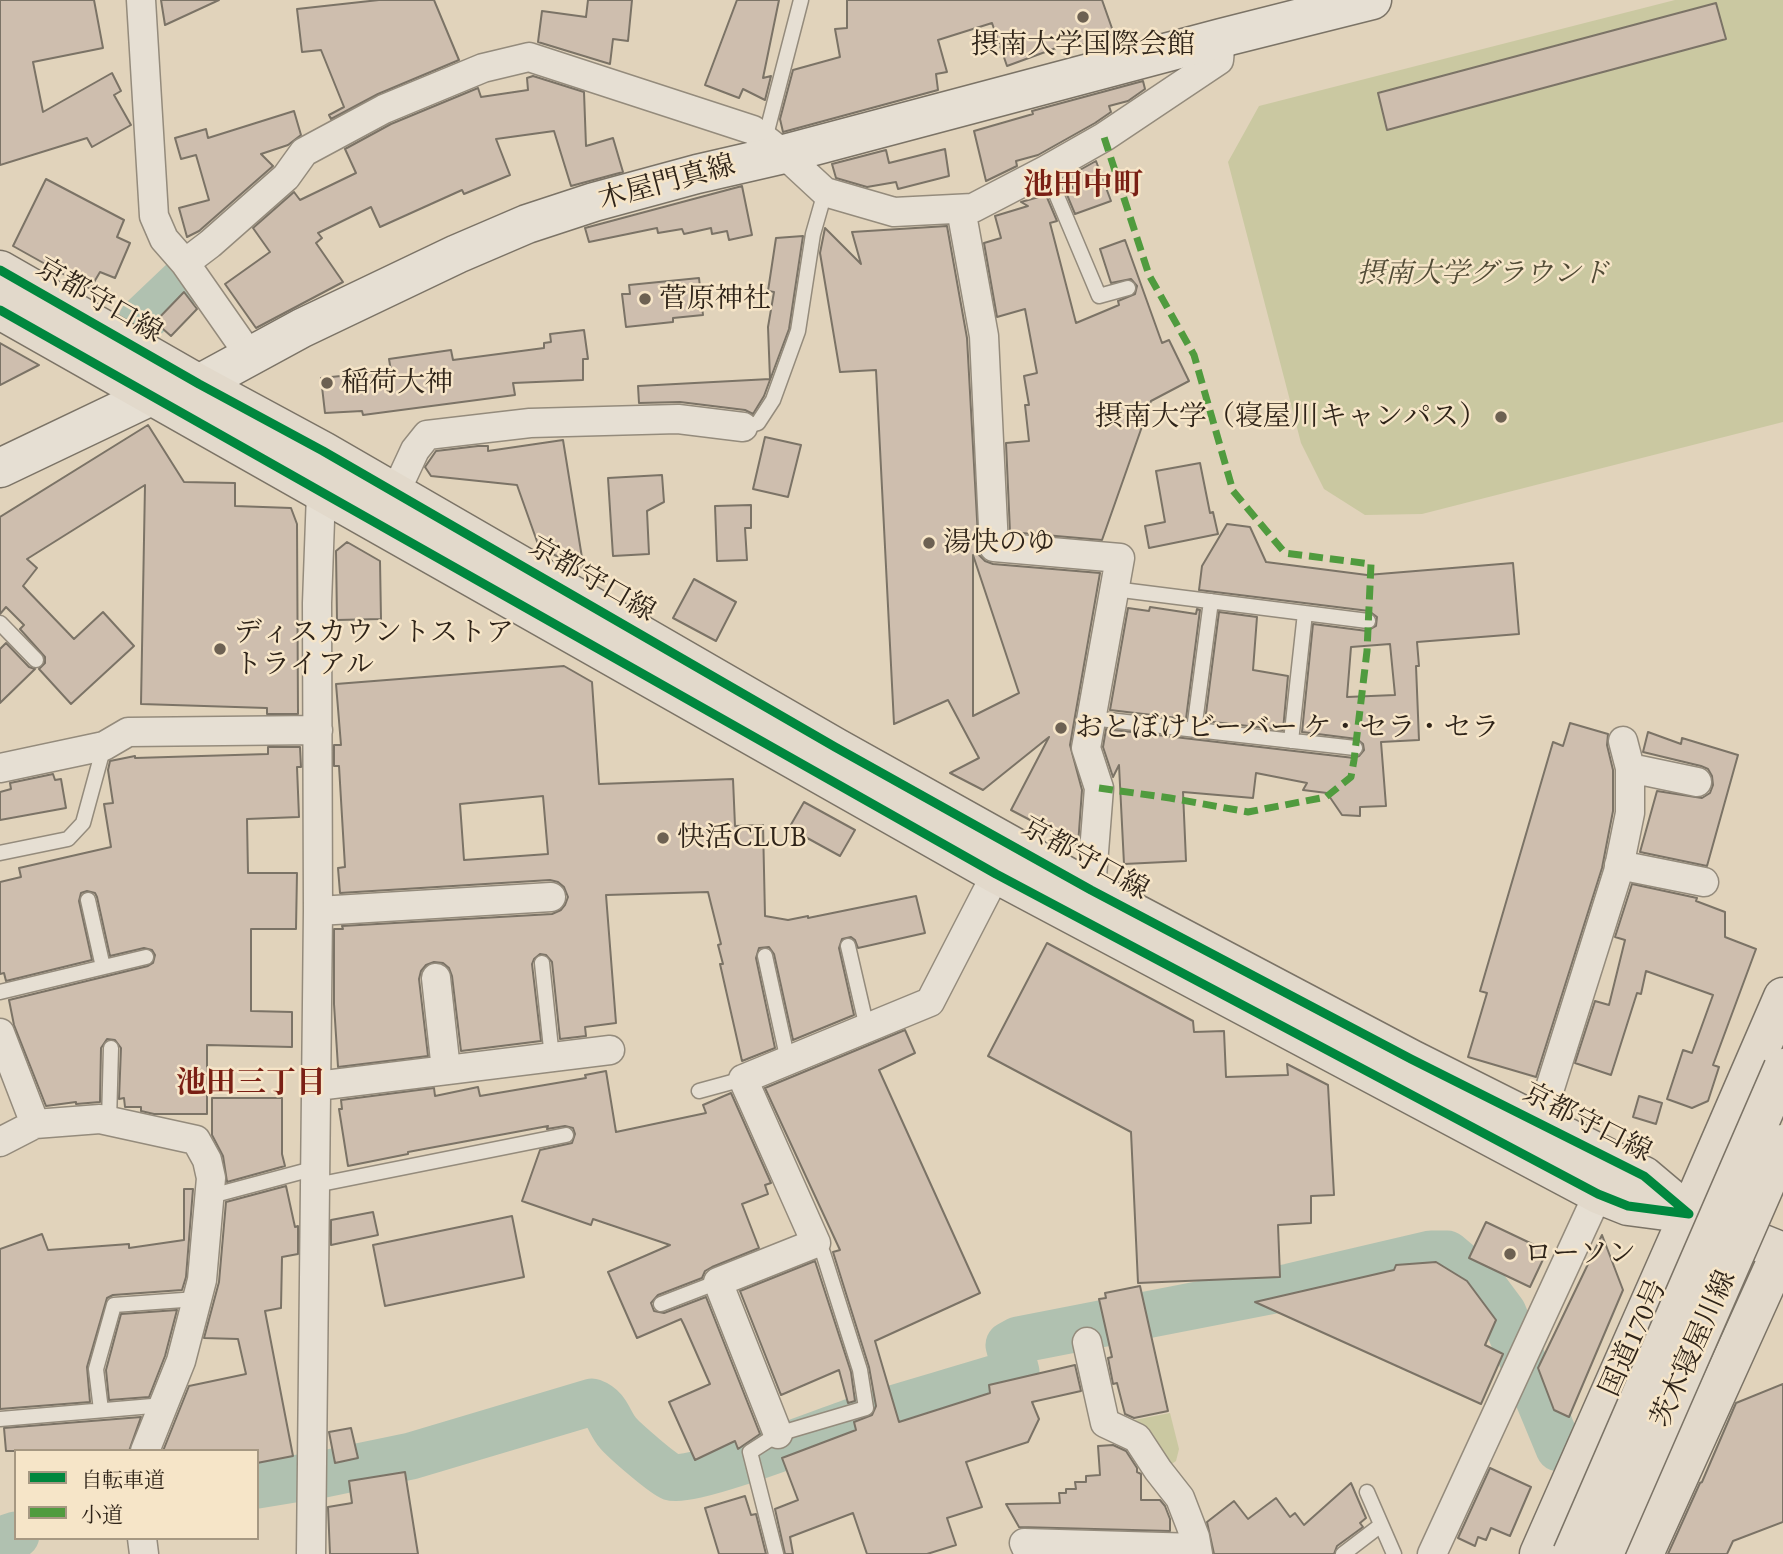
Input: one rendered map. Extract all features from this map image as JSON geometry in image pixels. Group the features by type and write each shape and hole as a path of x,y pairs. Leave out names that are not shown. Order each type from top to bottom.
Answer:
{"main road":[{"name":"木屋門真線","path":"0,468 151,396 199,384 302,328 457,254 527,225 594,202 697,174 775,147 1372,0"},
{"name":"京都守口線","path":"0,271 1091,890 1399,1052 1644,1176 1689,1213"},
{"name":"京都守口線","path":"0,310 996,874 1598,1194 1628,1206 1689,1213"},
{"name":"国道170号","path":"1539,1554 1783,996"},
{"name":"茨木寝屋川線","path":"1572,1554 1783,1068"},
{"name":"茨木寝屋川線","path":"1604,1554 1783,1144"},
{"path":"1644,1554 1782,1250 1689,1213"}],"street":[{"path":"141,0 154,216 164,239 185,263 250,356"},
{"path":"185,263 286,177 304,152 384,109 483,68 529,57 753,130 825,192 894,212 963,215 973,208 1049,176 1219,60 1221,38"},
{"path":"963,215 984,336 994,547 1120,558 1086,748 1099,788 1091,890"},
{"path":"395,493 415,450 427,435 530,423 651,419 678,419 743,427"},
{"path":"311,1554 317,1086 317,603 321,493"},
{"path":"0,768 104,746 128,732 318,730"},
{"path":"1539,1123 1619,865 1630,813 1627,755 1697,782"},
{"path":"1619,865 1704,882"},
{"path":"778,1434 718,1282 816,1243 743,1079 930,1002 996,874"},
{"path":"318,911 551,897"},
{"path":"436,978 446,1070"},
{"path":"0,1033 35,1124"},
{"path":"317,1086 610,1050"},
{"path":"0,1142 35,1124 100,1119 196,1140 207,1160 211,1196 202,1280 181,1362 146,1449"},
{"path":"1432,1554 1598,1194"},
{"path":"1029,1554 1024,1543 1197,1551 1180,1498 1137,1438 1105,1423 1087,1342"}],"lane":[{"path":"775,147 801,0"},
{"path":"1049,176 1099,296 1128,288"},
{"path":"743,427 758,423 773,400 798,331 813,234 825,192"},
{"path":"1114,589 1368,621"},
{"path":"1194,730 1211,601"},
{"path":"1291,741 1305,613"},
{"path":"0,623 36,660"},
{"path":"1091,718 1355,748"},
{"path":"0,853 68,839 83,823 104,746"},
{"path":"88,900 103,967"},
{"path":"848,946 867,1028"},
{"path":"765,956 788,1061"},
{"path":"0,992 146,957"},
{"path":"542,963 552,1058"},
{"path":"109,1121 111,1048"},
{"path":"699,1091 743,1079"},
{"path":"211,1196 566,1135"},
{"path":"776,1554 752,1459 778,1434 866,1408 860,1370 823,1253 816,1243"},
{"path":"661,1304 718,1282"},
{"path":"101,1410 96,1369 114,1304 197,1299"},
{"path":"0,1419 164,1405"},
{"path":"1367,1492 1394,1554"},
{"path":"1343,1554 1381,1525"}],"green space":[{"name":"摂南大学グラウンド","path":"1675,0 1783,0 1783,422 1422,514 1365,515 1324,489 1301,443 1228,162 1259,106"},
{"path":"1170,1413 1179,1449 1176,1461 1167,1467 1119,1423"}],"building":[{"path":"0,0 94,0 103,48 33,62 43,112 112,73 121,91 114,95 131,125 92,147 87,138 0,165"},
{"path":"161,0 219,0 165,25"},
{"path":"379,0 434,0 459,60 378,94 331,119 329,115 344,107 321,50 302,52 297,9"},
{"path":"588,0 632,0 628,41 613,39 610,64 538,42 542,11 586,17"},
{"path":"737,0 779,0 763,78 771,76 765,100 743,89 739,98 705,85"},
{"path":"847,0 1102,0 1114,34 1069,49 1067,44 1007,66 992,23 938,40 947,72 936,74 938,90 783,132 780,119 793,70 840,57 835,29 847,28"},
{"path":"1716,3 1726,39 1387,130 1378,93"},
{"path":"533,76 584,92 586,146 613,138 623,172 571,186 554,131 496,139 510,175 464,194 462,190 380,227 371,207 318,233 322,238 316,243 343,282 256,328 225,284 270,252 253,228 294,192 300,200 356,173 345,149 391,124 478,88 481,97 528,90 527,78"},
{"path":"1143,81 1145,89 1128,101 1109,106 1111,112 1095,123 1038,155 1016,161 1017,166 986,181 974,131 1033,114 1032,111"},
{"path":"294,111 301,135 288,145 261,154 273,166 199,231 187,237 179,208 209,200 196,155 181,159 175,138 206,129 208,138"},
{"path":"945,149 949,176 898,189 896,182 867,187 836,178 832,164 886,150 889,163"},
{"path":"1096,161 1111,201 1075,214 1065,190 1073,188 1069,176"},
{"path":"46,179 124,220 117,237 130,243 115,278 100,272 90,289 13,246"},
{"path":"742,186 752,235 729,240 727,231 712,234 711,228 684,234 682,229 658,233 657,228 589,242 585,228"},
{"path":"1046,195 1057,221 1050,223 1076,323 1119,305 1118,301 1135,294 1137,286 1131,279 1111,283 1100,249 1125,240 1162,343 1169,340 1189,381 1151,401 1102,540 1010,532 1006,443 1029,441 1025,405 1029,405 1024,376 1037,373 1025,309 997,317 984,243 1001,238 995,216 1028,206 1021,202"},
{"path":"947,226 967,338 979,555 993,564 1100,573 1070,745 1082,790 1078,845 1011,810 1049,737 983,790 950,773 979,758 948,700 894,724 876,370 840,372 820,253 825,228 861,264 852,232","holes":["973,555 1019,693 973,716"]},
{"path":"803,236 789,329 764,396 753,414 745,410 680,402 639,403 638,386 770,379 768,327 774,292 768,291 776,238"},
{"path":"699,278 703,315 673,318 673,322 626,327 622,294 630,294 629,285"},
{"path":"184,292 197,309 171,336 155,322"},
{"path":"584,330 588,359 583,359 583,380 513,383 515,395 363,415 362,411 325,413 321,378 391,371 389,359 451,350 453,360 544,348 544,343 551,342 550,334"},
{"path":"0,343 39,365 0,385"},
{"name":"ディスカウントストア トライアル","path":"148,425 184,482 235,483 235,506 291,508 297,524 298,714 267,714 267,708 141,704 145,485 27,559 37,568 23,586 74,639 103,612 134,646 71,704 39,669 45,663 45,657 20,629 24,625 6,607 0,614 0,517"},
{"path":"765,437 801,445 788,497 753,489"},
{"path":"563,440 584,570 539,547 517,485 431,476 425,467 436,451 488,446 488,451"},
{"path":"1200,463 1210,513 1213,512 1218,534 1149,548 1145,526 1165,522 1156,471"},
{"path":"662,475 664,502 647,511 649,554 613,556 608,478"},
{"path":"751,505 751,528 745,528 747,560 717,561 715,506"},
{"path":"1227,524 1250,527 1266,562 1367,575 1513,563 1519,634 1417,642 1419,740 1381,742 1386,806 1360,807 1360,816 1342,815 1327,793 1303,790 1307,783 1256,773 1253,798 1183,792 1186,861 1124,864 1119,765 1113,777 1103,747 1106,729 1354,758 1364,750 1363,744 1357,739 1302,732 1313,624 1367,631 1376,626 1377,617 1369,611 1199,590 1202,566","holes":["1390,644 1395,695 1347,697 1351,647"]},
{"path":"347,542 380,561 381,619 337,620 336,551"},
{"path":"694,579 736,602 716,641 673,618"},
{"path":"1150,607 1196,614 1197,609 1200,610 1186,719 1110,710 1128,608 1149,611"},
{"path":"1219,612 1257,617 1253,670 1288,676 1283,730 1205,721"},
{"path":"6,643 29,667 35,669 0,703 0,649"},
{"path":"564,666 592,682 599,784 733,779 735,826 763,825 765,916 788,920 808,918 916,896 925,933 858,948 851,937 842,939 839,948 854,1015 793,1040 774,954 769,947 759,948 756,958 775,1048 742,1061 720,964 723,964 718,945 721,944 708,892 606,895 616,1023 585,1027 586,1036 560,1039 552,962 546,955 540,954 532,964 541,1041 461,1051 452,976 443,963 434,962 426,965 419,979 428,1056 338,1067 334,1004 334,929 343,929 342,926 552,914 561,910 568,897 564,887 550,880 340,893 338,868 345,867 339,766 334,766 334,745 341,745 336,684","holes":["543,796 548,854 464,860 460,804"]},
{"path":"1570,723 1608,734 1607,745 1613,770 1613,811 1602,868 1536,1077 1468,1057 1487,993 1480,991 1553,742 1563,746"},
{"path":"1648,732 1681,744 1682,738 1738,755 1707,866 1640,852 1657,791 1702,798 1710,793 1713,785 1708,769 1643,752"},
{"path":"268,747 300,747 301,767 297,767 299,817 247,819 248,873 297,873 296,929 251,929 251,1011 292,1012 292,1047 207,1045 207,1114 154,1114 141,1111 141,1107 125,1107 124,1098 119,1099 121,1048 115,1040 107,1039 101,1048 100,1102 46,1106 14,1025 9,1000 148,966 153,963 155,955 152,950 144,948 110,956 97,897 95,893 87,891 81,893 79,901 92,960 6,981 4,973 0,974 0,882 21,877 19,868 111,847 104,804 113,803 108,770 110,761 135,756 268,754"},
{"path":"53,774 55,780 61,779 66,808 0,820 0,792 11,789 10,783"},
{"path":"804,802 855,830 840,856 789,828"},
{"path":"1632,884 1697,898 1696,901 1725,912 1725,937 1756,949 1713,1065 1719,1067 1708,1101 1692,1108 1667,1099 1683,1050 1692,1053 1713,995 1646,971 1641,994 1637,993 1611,1075 1575,1063 1595,1001 1609,1005 1625,940 1615,937"},
{"path":"1047,943 1193,1021 1194,1032 1224,1031 1226,1077 1288,1075 1287,1064 1328,1085 1334,1195 1311,1196 1311,1223 1278,1225 1280,1277 1138,1283 1131,1132 988,1056"},
{"path":"905,1030 915,1053 879,1070 980,1293 875,1341 899,1422 990,1393 989,1385 1075,1365 1081,1391 1032,1402 1039,1419 1028,1442 966,1462 982,1507 947,1518 956,1545 927,1554 867,1554 853,1513 790,1537 793,1554 785,1554 775,1509 798,1500 782,1458 856,1430 854,1422 872,1415 876,1406 869,1367 833,1252 840,1250 765,1088"},
{"path":"606,1071 616,1132 706,1113 703,1105 731,1093 771,1183 765,1185 768,1194 742,1204 759,1248 712,1267 705,1271 702,1278 658,1295 651,1303 654,1311 664,1313 706,1297 760,1434 738,1449 735,1441 695,1460 669,1402 710,1384 684,1325 681,1319 637,1338 608,1272 670,1245 593,1219 591,1225 522,1201 540,1150 572,1143 575,1134 573,1128 565,1126 547,1129 548,1126 348,1166 339,1109 342,1109 341,1100 434,1088 435,1096 478,1087 480,1096 586,1078 585,1075"},
{"path":"1639,1096 1662,1103 1656,1124 1633,1117"},
{"path":"212,1098 282,1098 282,1154 285,1166 227,1182 223,1156 212,1135"},
{"path":"286,1186 295,1227 298,1226 298,1254 282,1257 281,1308 265,1311 293,1456 259,1463 259,1449 164,1449 189,1386 246,1374 238,1339 204,1338 219,1282 226,1202"},
{"path":"184,1189 193,1189 186,1277 182,1290 113,1295 107,1298 87,1367 90,1402 0,1409 0,1249 42,1234 48,1250 129,1244 129,1248 184,1240"},
{"path":"373,1212 378,1235 331,1245 331,1220"},
{"path":"512,1216 524,1277 385,1306 373,1245"},
{"path":"1486,1222 1547,1251 1530,1287 1469,1258"},
{"path":"1602,1235 1623,1290 1569,1417 1554,1410 1538,1368"},
{"path":"815,1261 851,1372 855,1401 848,1403 839,1370 781,1395 740,1291"},
{"path":"1436,1262 1467,1281 1496,1320 1485,1345 1503,1354 1481,1404 1255,1302 1394,1270 1396,1265"},
{"path":"1140,1286 1168,1411 1134,1418 1125,1414 1117,1383 1113,1384 1108,1358 1112,1357 1099,1299 1106,1298 1105,1293"},
{"path":"177,1310 165,1356 149,1397 109,1400 106,1370 121,1314"},
{"path":"1783,1384 1783,1522 1733,1541 1727,1554 1668,1554 1736,1403"},
{"path":"141,1417 130,1449 6,1451 4,1428"},
{"path":"351,1428 358,1458 335,1463 329,1432"},
{"path":"1113,1445 1126,1451 1137,1472 1141,1474 1141,1500 1160,1500 1165,1506 1170,1519 1170,1531 1019,1527 1006,1504 1060,1503 1059,1493 1066,1493 1066,1489 1076,1489 1075,1482 1086,1482 1086,1476 1100,1475 1098,1446"},
{"path":"1490,1468 1531,1487 1510,1536 1491,1528 1486,1540 1478,1537 1475,1546 1458,1538"},
{"path":"405,1472 418,1554 330,1554 328,1507 352,1503 349,1481"},
{"path":"1351,1483 1366,1518 1360,1523 1363,1527 1337,1546 1334,1554 1214,1554 1207,1522 1234,1501 1248,1519 1276,1498 1290,1517 1295,1513 1304,1525"},
{"path":"745,1496 751,1515 756,1514 766,1554 719,1554 705,1508"}],"waterway":[{"path":"142,320 182,282"},
{"path":"259,1485 411,1456 592,1402 605,1411 622,1437 653,1464 671,1477 684,1477 734,1464 863,1418 1016,1372 1009,1345 1018,1340 1290,1287 1431,1254 1447,1254 1480,1282 1503,1313 1559,1448"},
{"path":"0,1540 14,1536"}],"marked path":[{"path":"1099,788 1248,812 1326,797 1351,777 1367,651 1371,564 1285,553 1233,491 1194,355 1149,275 1104,137"}],"cycle path":[{"path":"0,270 199,384 323,451 835,747 1091,890 1411,1059 1644,1176 1689,1214"},
{"path":"0,310 996,874 1598,1194 1628,1206 1689,1214"}],"place":[{"name":"摂南大学国際会館","path":"1083,17"},
{"name":"菅原神社","path":"645,299"},
{"name":"稲荷大神","path":"327,383"},
{"name":"摂南大学（寝屋川キャンパス）","path":"1501,417"},
{"name":"湯快のゆ","path":"929,543"},
{"name":"ディスカウントストア トライアル","path":"220,649"},
{"name":"おとぼけビーバー ケ・セラ・セラ","path":"1061,728"},
{"name":"快活CLUB","path":"663,838"},
{"name":"ローソン","path":"1510,1254"}],"district":[{"name":"池田中町","path":"1083,186"},
{"name":"池田三丁目","path":"251,1084"}]}
